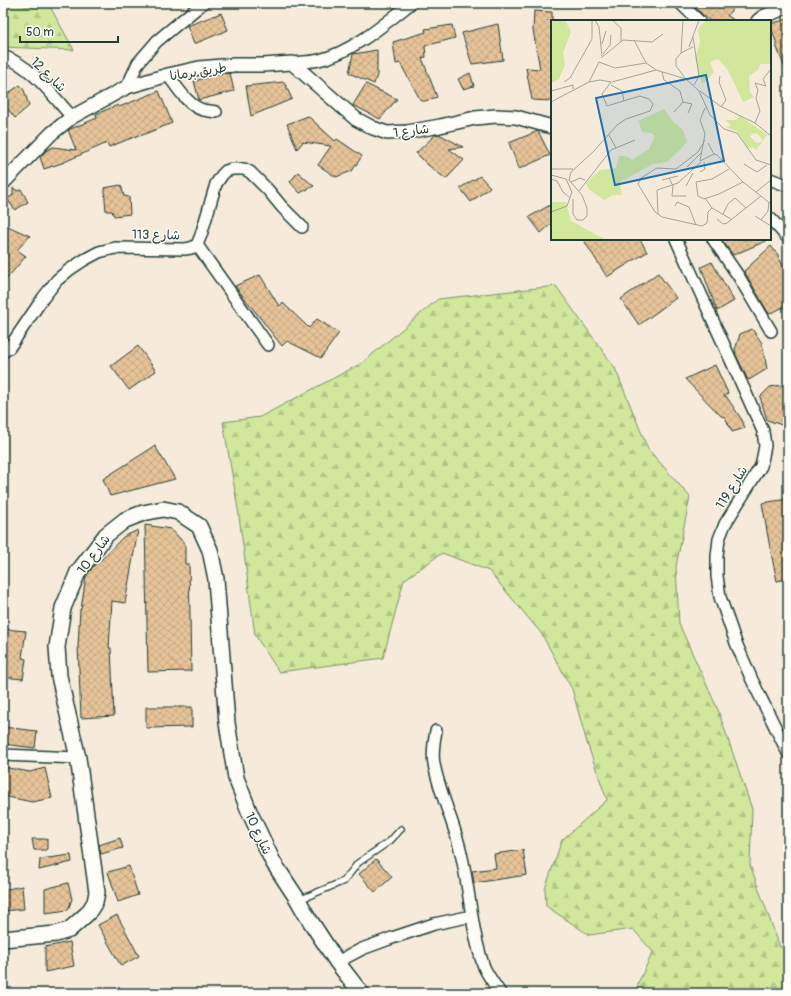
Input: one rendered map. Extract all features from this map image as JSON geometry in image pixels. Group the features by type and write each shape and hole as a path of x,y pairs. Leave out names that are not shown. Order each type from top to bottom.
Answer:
{"main road":[{"name":"شارع 10","path":"3,939 56,934 69,930 88,914 95,902 97,892 78,758 59,676 57,647 63,608 78,572 106,535 125,520 143,513 163,509 178,512 199,526 210,550 216,579 227,723 236,778 249,811 273,862 337,962 361,993"}],"street":[{"path":"127,87 138,63 157,41 203,3"},
{"name":"طريق برمانا","path":"3,182 52,133 72,117 127,87 198,68 319,61 348,49 411,3"},
{"path":"680,3 698,20"},
{"path":"759,20 788,6"},
{"name":"شارع 12","path":"3,56 13,60 25,68 41,82 72,117"},
{"name":"شارع 1","path":"292,63 356,119 373,128 387,133 407,132 475,118 496,116 516,117 551,127"},
{"path":"168,75 192,104 202,110 216,112"},
{"name":"شارع 113","path":"3,352 9,348 57,280 84,260 99,252 116,248 185,249 197,245 216,184 226,171 232,169 244,169 250,172 302,227"},
{"path":"771,179 788,186"},
{"path":"771,219 788,238"},
{"name":"شارع 119","path":"676,240 764,431 765,446 761,466 725,524 719,539 717,576 720,597 736,643 752,680 788,753"},
{"path":"714,240 739,277 772,331"},
{"path":"197,245 268,345"},
{"path":"436,731 434,743 434,763 459,845 467,882 475,939 485,968 500,993"},
{"path":"3,755 78,758"},
{"path":"337,962 362,949 392,938 434,924 472,916"}],"lane":[{"path":"298,900 344,881 358,863 390,841 401,829"}],"green space":[{"path":"3,3 48,3 74,50 3,47"},
{"path":"556,286 615,368 648,449 690,497 676,566 679,624 718,710 752,809 750,865 780,947 788,947 788,993 636,993 638,983 653,952 633,929 589,935 546,906 545,889 562,840 607,800 587,743 572,689 541,633 489,571 442,553 404,580 383,658 279,672 255,635 238,509 223,422 260,417 362,363 438,299"}],"building":[{"path":"690,3 739,3 727,15 734,20 709,20"},
{"path":"534,11 552,12 551,101 532,100 526,68 540,69 533,30"},
{"path":"221,13 228,30 194,44 187,26"},
{"path":"788,19 788,74 776,45 771,24"},
{"path":"498,24 503,60 472,64 462,33"},
{"path":"452,25 455,38 425,46 426,57 422,58 437,97 421,101 400,63 396,64 393,42 426,32 425,29"},
{"path":"377,50 377,75 374,84 349,73 353,54"},
{"path":"230,73 234,91 199,100 194,81"},
{"path":"470,73 474,86 463,89 458,79"},
{"path":"284,82 292,99 251,116 246,86"},
{"path":"366,84 397,99 380,119 353,105"},
{"path":"20,85 24,90 29,106 15,118 3,103 3,97"},
{"path":"159,91 172,123 109,147 107,143 62,163 44,169 40,157 47,150 53,147 76,150 68,130 97,118 96,114 118,105 119,107"},
{"path":"308,116 335,141 337,139 362,156 352,171 336,177 318,165 331,146 303,142 297,149 287,124"},
{"path":"538,131 550,155 519,169 509,143"},
{"path":"439,134 463,147 449,149 464,160 446,179 428,165 416,153 435,135"},
{"path":"298,172 314,186 300,193 290,182"},
{"path":"480,176 490,187 471,202 460,188"},
{"path":"121,185 124,196 129,197 130,214 114,216 112,211 106,211 104,188"},
{"path":"13,188 18,191 21,189 28,202 15,210 7,199 13,195"},
{"path":"551,205 551,224 541,233 529,217"},
{"path":"3,224 30,236 17,250 26,256 3,283"},
{"path":"584,240 641,240 647,252 607,277"},
{"path":"722,240 769,240 733,255"},
{"path":"771,246 778,255 788,278 788,305 769,314 744,271"},
{"path":"712,262 734,301 717,311 701,267"},
{"path":"658,273 676,298 639,325 621,299"},
{"path":"260,275 279,306 283,303 309,328 317,319 339,333 321,358 287,341 282,346 235,286"},
{"path":"752,329 762,343 767,369 749,380 736,355 735,350 740,334"},
{"path":"138,346 156,371 129,390 111,366"},
{"path":"715,365 728,393 724,396 726,396 742,420 745,428 732,432 725,417 721,416 685,379"},
{"path":"788,384 788,424 782,425 767,420 760,397 770,387"},
{"path":"155,446 175,479 110,496 103,479"},
{"path":"788,499 788,579 777,581 762,503"},
{"path":"145,525 171,529 185,544 185,564 189,564 191,671 148,672"},
{"path":"138,530 125,603 112,601 109,648 111,648 114,716 81,718 78,646 80,609 86,576 96,563 98,563 123,537"},
{"path":"4,629 26,631 22,658 26,659 23,679 3,677"},
{"path":"146,707 192,707 192,727 146,728"},
{"path":"3,727 37,731 35,748 3,744"},
{"path":"3,767 30,772 45,768 52,798 32,802 3,796"},
{"path":"120,838 123,848 101,854 99,845"},
{"path":"32,839 47,839 47,850 34,850"},
{"path":"523,850 527,875 474,883 472,871 496,868 494,854"},
{"path":"71,855 72,862 39,870 40,859"},
{"path":"376,859 392,877 375,892 359,874"},
{"path":"129,866 138,895 118,902 108,872"},
{"path":"68,883 72,899 68,910 45,913 45,889"},
{"path":"22,886 24,909 3,911 3,890"},
{"path":"117,915 139,956 121,966 98,925"},
{"path":"70,942 74,966 45,972 45,947"}]}
